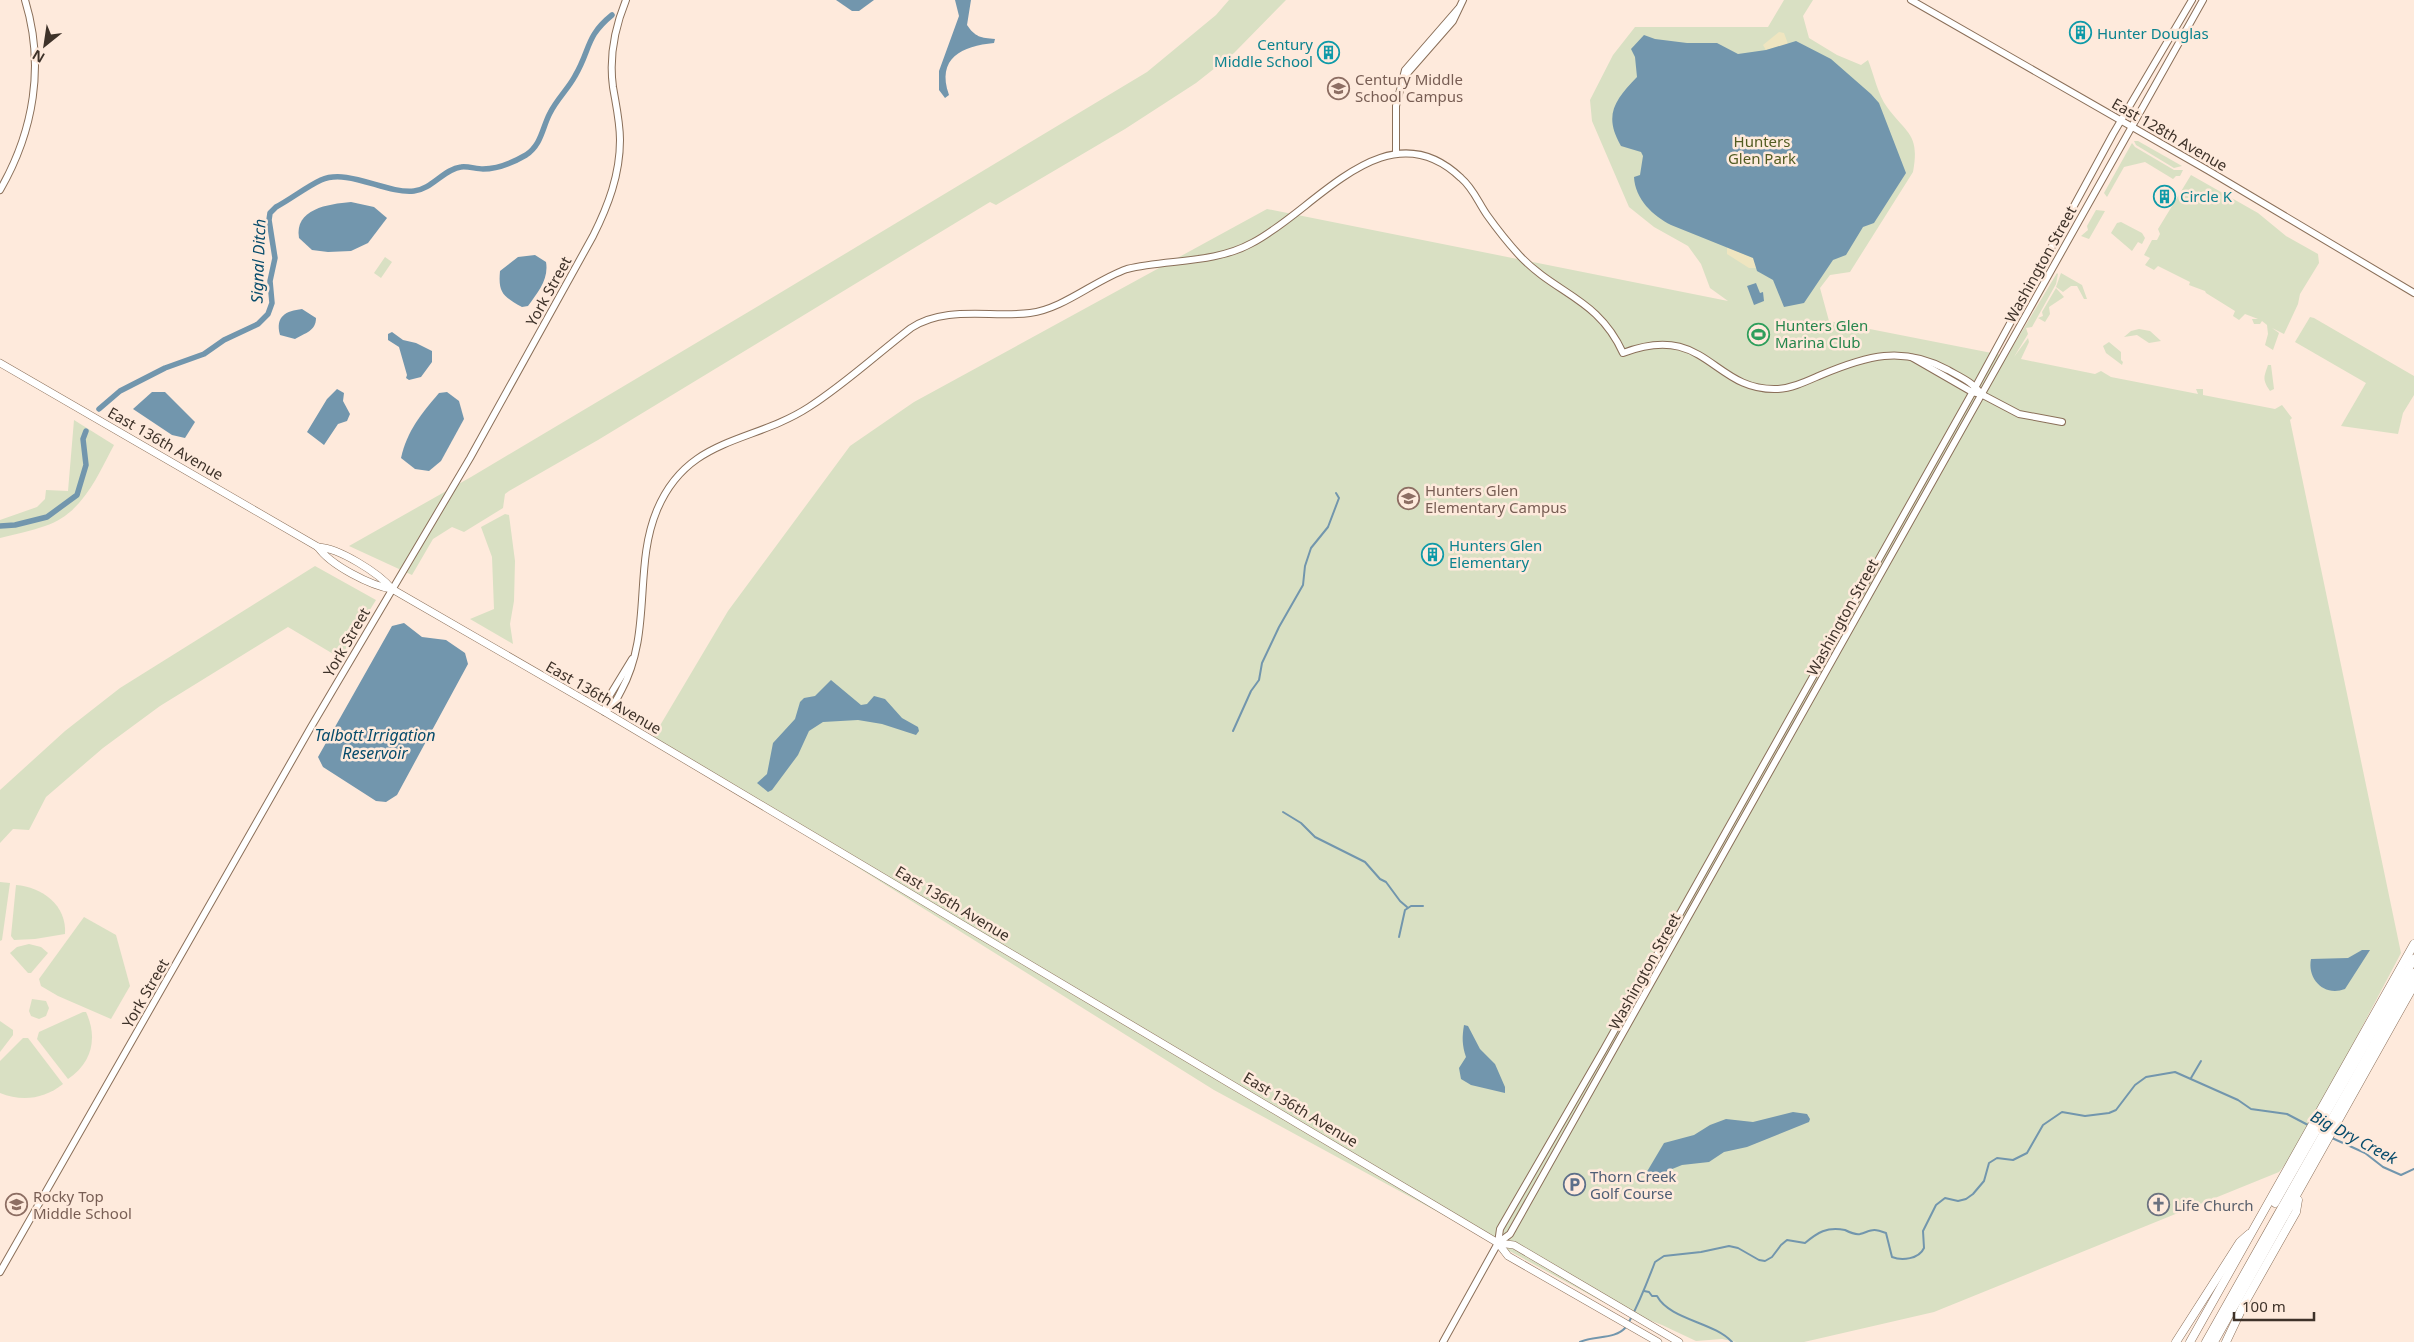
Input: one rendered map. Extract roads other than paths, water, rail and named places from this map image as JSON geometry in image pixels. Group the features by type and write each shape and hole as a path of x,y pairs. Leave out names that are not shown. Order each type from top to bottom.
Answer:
{"highway":[{"path":"2327,1120 2414,944"},
{"path":"2206,1342 2414,959"},
{"path":"2196,1342 2414,973"},
{"path":"2327,1120 2414,986"},
{"path":"2226,1342 2252,1288 2296,1212 2298,1195 2314,1142"},
{"path":"2190,1342 2255,1229 2314,1142"},
{"path":"2214,1342 2298,1195"},
{"path":"2176,1342 2240,1242 2255,1229"}],"main road":[{"name":"East 136th Avenue","path":"0,363 318,548 328,548 383,578 392,589 605,712 1498,1243 1508,1256 1658,1342"},
{"name":"East 136th Avenue","path":"1498,1243 1514,1245 1679,1342"}],"street":[{"path":"0,190 21,149 35,82 35,48 25,0"},
{"name":"York Street","path":"0,1272 302,743 470,458 608,206 618,170 620,140 611,61 619,19 626,0"},
{"path":"1396,154 1396,106 1404,77 1444,32 1456,15 1463,0"},
{"name":"East 128th Avenue","path":"1911,0 2121,120 2414,294"},
{"name":"Washington Street","path":"1443,1342 1498,1243 1500,1229 1564,1120 1976,386 2121,120 2192,0"},
{"name":"Washington Street","path":"1498,1243 1510,1234 2203,0"},
{"path":"605,712 612,706 631,671 641,631 647,554 654,518 663,498 679,474 703,454 721,444 802,411 911,328 927,319 948,315 1039,312 1113,274 1127,269 1230,253 1254,243 1360,166 1376,158 1396,154 1430,158 1461,177 1476,195 1486,215 1517,253 1534,268 1598,314 1616,336 1623,353 1653,344 1683,347 1701,355 1742,382 1756,387 1772,389 1797,385 1863,358 1889,355 1911,357 1931,362 1976,386 1981,394"},
{"path":"2053,246 2061,251"},
{"path":"1911,357 1972,392 1981,394 2019,414 2062,422"}],"water":[{"path":"836,0 874,0 859,11 852,11"},
{"path":"955,0 971,0 967,25 979,36 995,39 994,43 962,51 949,63 946,72 946,82 949,95 945,98 939,90 939,71 959,16"},
{"name":"Hunters Glen Park","path":"1644,35 1655,39 1687,43 1717,43 1738,54 1766,50 1796,41 1831,59 1879,103 1906,173 1874,223 1863,227 1846,255 1833,260 1804,303 1784,307 1773,280 1757,271 1753,258 1671,225 1652,212 1641,199 1634,177 1640,175 1643,156 1641,152 1621,146 1616,135 1612,117 1614,108 1623,93 1637,77 1635,57 1631,49"},
{"path":"351,202 374,207 387,218 368,243 351,251 328,252 312,250 299,238 299,228 307,214 332,204"},
{"path":"535,255 546,262 546,274 542,285 528,306 522,307 503,293 500,284 500,271 518,257"},
{"path":"1756,283 1760,293 1763,292 1764,301 1754,305 1747,286"},
{"path":"302,309 316,318 312,329 295,339 280,335 279,323 283,316 291,311"},
{"path":"392,332 403,340 416,343 432,351 432,362 421,377 409,380 406,378 407,375 399,347 388,340 388,334"},
{"path":"337,389 344,393 343,401 350,414 347,421 338,424 324,445 307,432 327,399"},
{"path":"152,392 165,392 195,422 185,438 172,435 133,409"},
{"path":"447,392 459,401 464,419 441,461 429,471 415,469 401,458 407,439 432,401 439,393"},
{"name":"Talbott Irrigation Reservoir","path":"404,623 422,637 446,640 465,653 468,664 397,795 386,802 376,801 323,767 318,757 392,626"},
{"path":"831,680 861,705 867,704 874,696 885,699 902,718 918,727 919,731 916,735 882,724 858,720 823,722 809,731 798,755 772,790 768,792 757,783 767,774 773,743 795,719 800,702 804,698 815,696"},
{"path":"2362,950 2370,950 2345,989 2330,991 2314,979 2310,966 2311,959 2348,958"},
{"path":"1464,1025 1468,1026 1480,1049 1495,1064 1505,1087 1505,1093 1471,1085 1461,1079 1459,1068 1466,1057 1463,1041"},
{"path":"1793,1112 1807,1114 1810,1119 1809,1122 1747,1147 1724,1152 1709,1162 1682,1165 1655,1176 1645,1175 1664,1143 1694,1135 1710,1125 1726,1119 1753,1122"}],"waterway":[{"name":"Signal Ditch","path":"99,409 120,391 165,368 204,354 224,340 258,324 268,314 272,303 270,281 275,258 269,220 270,213 276,207 310,186 321,180 343,177 391,189 414,191 427,187 449,171 455,169 464,167 494,168 511,163 526,155 539,141 550,113 575,76 597,30 612,15"},
{"name":"Signal Ditch","path":"0,526 15,525 47,517 77,495 86,465 83,439 86,431"},
{"path":"1233,731 1251,691 1259,680 1262,663 1279,627 1303,585 1305,566 1311,548 1328,527 1339,498 1336,493"},
{"path":"1283,812 1301,823 1315,837 1365,862 1380,879 1386,882 1400,901 1407,907"},
{"path":"1399,937 1405,910 1411,906 1423,906"},
{"path":"2191,1078 2201,1061"},
{"name":"Big Dry Creek","path":"1629,1322 1655,1262 1664,1256 1701,1252 1729,1246 1738,1248 1759,1260 1765,1261 1772,1257 1787,1240 1805,1243 1818,1233 1839,1229 1857,1234 1878,1230 1886,1233 1892,1257 1901,1259 1914,1257 1922,1252 1924,1248 1923,1231 1936,1205 1945,1198 1958,1201 1966,1199 1973,1194 1984,1181 1989,1163 1997,1158 2013,1160 2027,1153 2043,1125 2062,1112 2085,1116 2109,1113 2116,1110 2135,1085 2146,1077 2175,1072 2238,1100 2251,1109 2287,1114 2308,1125"},
{"name":"Big Dry Creek","path":"2332,1138 2365,1153 2383,1167 2401,1175 2414,1169"},
{"path":"1644,1291 1649,1292 1652,1296 1657,1296 1663,1304 1682,1316 1715,1330 1732,1342"},
{"name":"Big Dry Creek","path":"1580,1342 1611,1336 1626,1327"}],"place":[{"name":"Hunter Douglas","path":"2081,33"},
{"name":"Century Middle School","path":"1329,53"},
{"name":"Century Middle School Campus","path":"1339,88"},
{"name":"Circle K","path":"2164,196"},
{"name":"Hunters Glen Marina Club","path":"1759,334"},
{"name":"Hunters Glen Elementary Campus","path":"1409,499"},
{"name":"Hunters Glen Elementary","path":"1433,554"},
{"name":"Thorn Creek Golf Course","path":"1574,1185"},
{"name":"Rocky Top Middle School","path":"17,1205"},
{"name":"Life Church","path":"2158,1205"}]}
